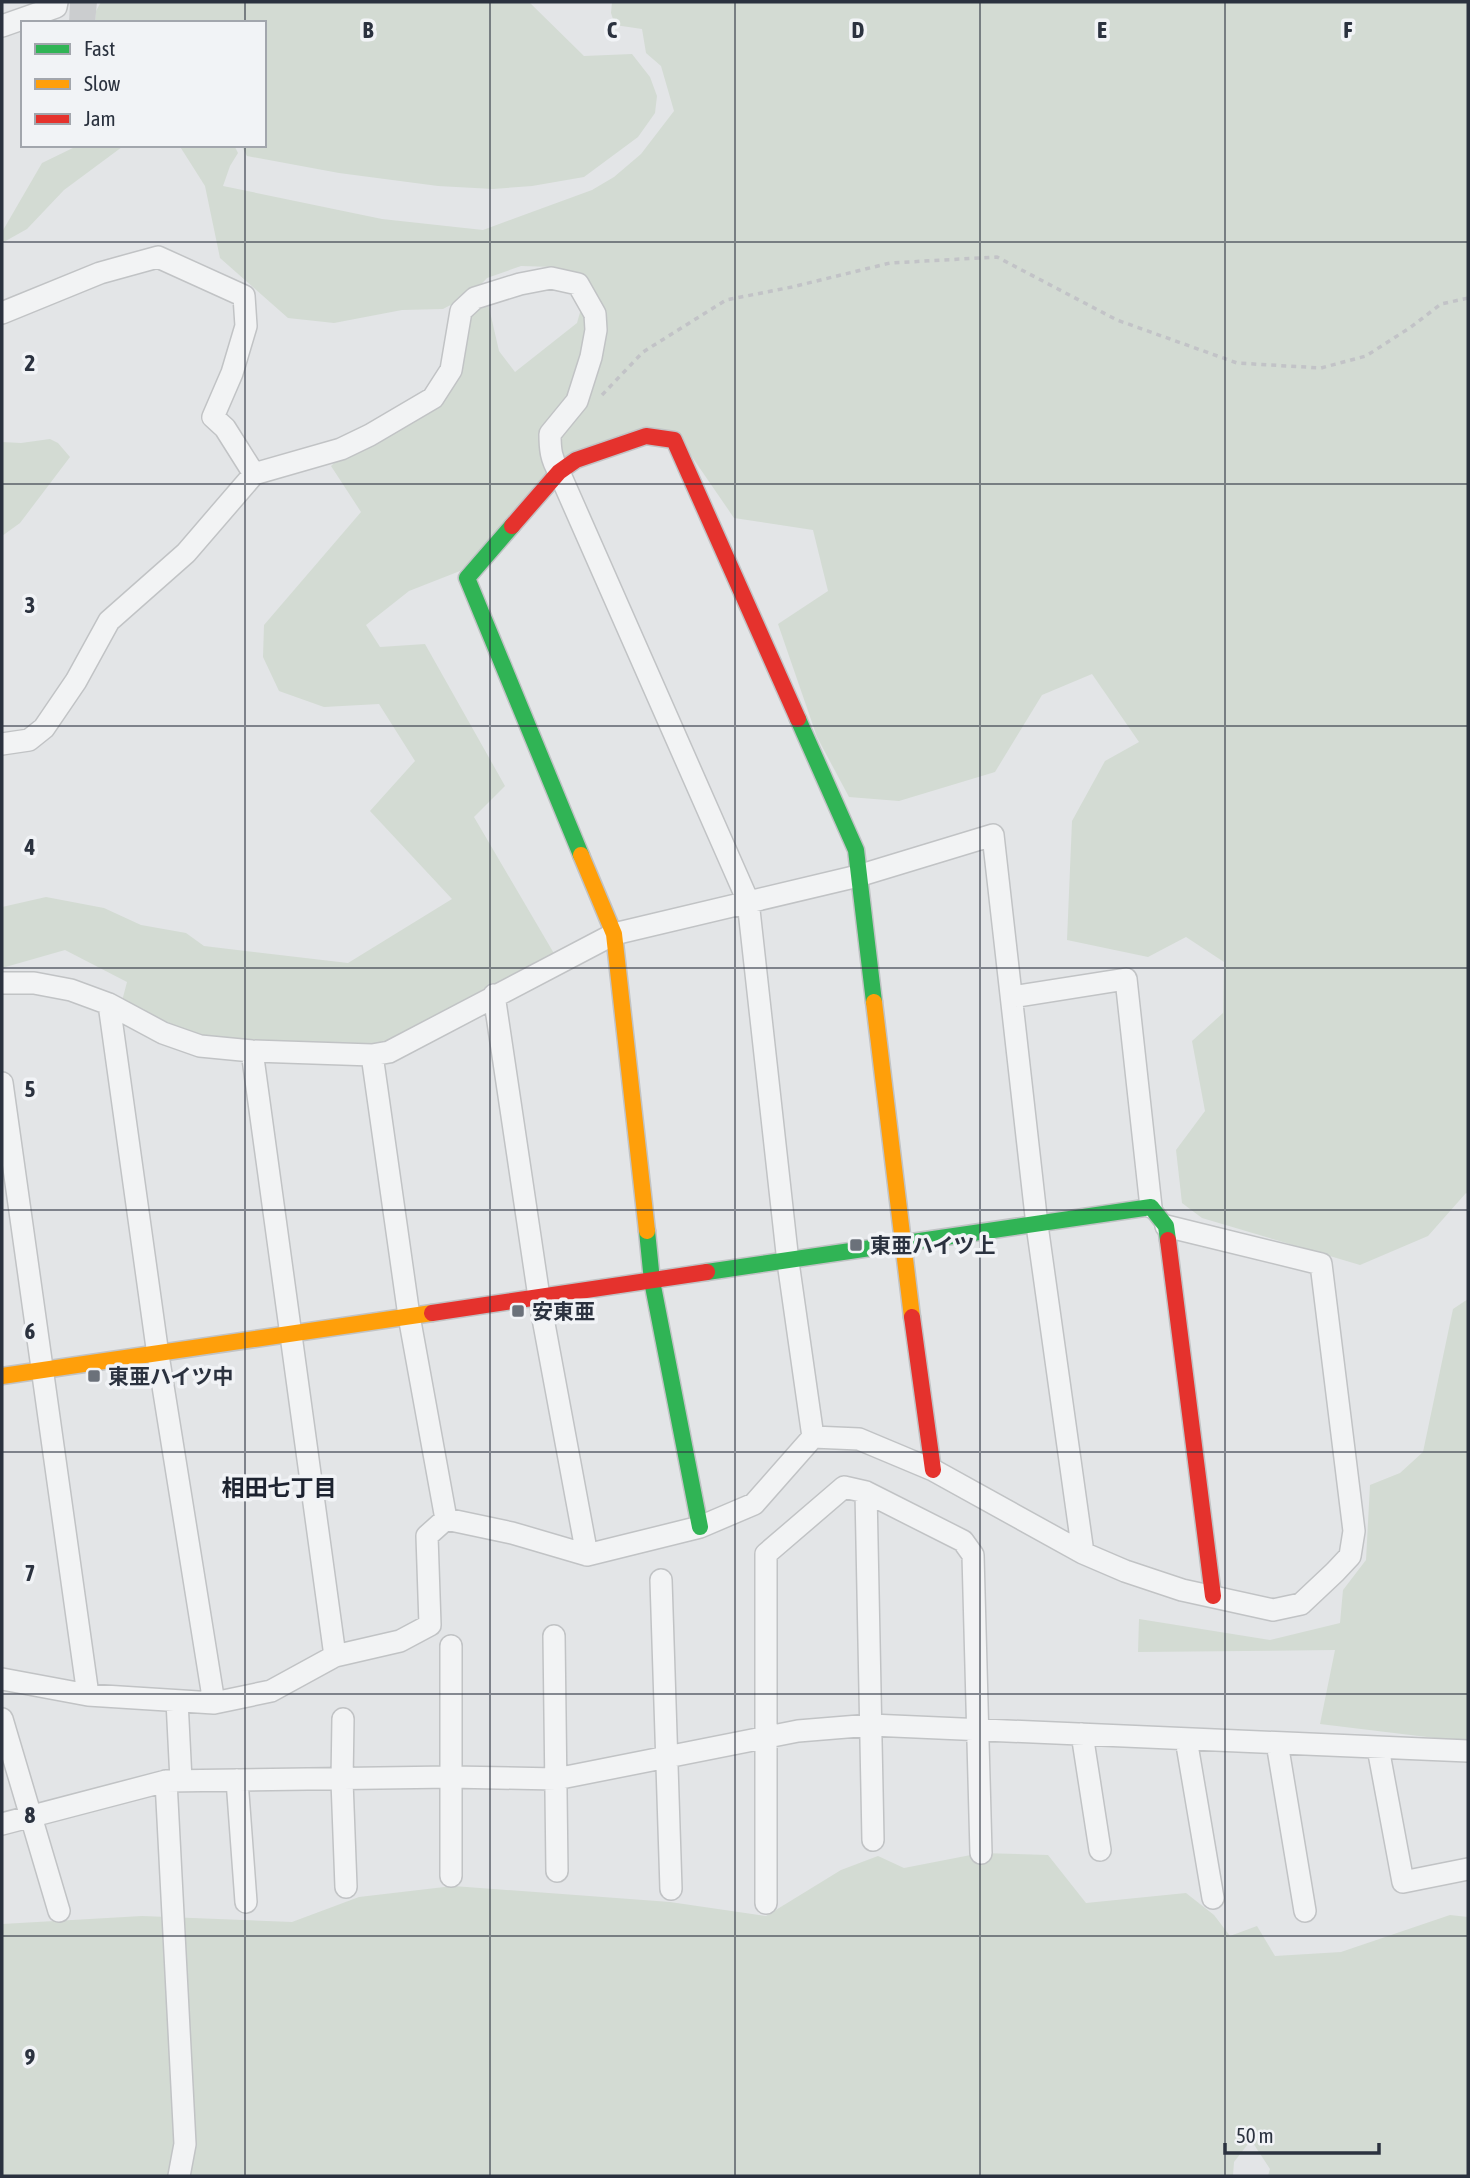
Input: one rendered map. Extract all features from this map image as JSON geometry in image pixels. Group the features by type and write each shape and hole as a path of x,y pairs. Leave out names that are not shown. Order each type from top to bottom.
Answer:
{"street":[{"path":"2,26 56,7 57,2"},
{"path":"2,313 100,273 158,257 244,296 246,326 232,373 214,417 225,428 254,474"},
{"path":"2,744 29,740 44,728 76,681 109,621 186,553 254,474 341,449 433,398 451,370 461,311 475,298 551,278 578,284 594,314 596,330 591,357 577,401 550,434 552,461 748,901 788,1262 813,1437 754,1504 700,1527 587,1555 512,1533 446,1519"},
{"path":"700,1527 652,1281 614,934 467,578 559,472 576,460 646,436 674,440 856,850 902,1244 933,1470"},
{"path":"2,983 34,982 71,990 109,1004 163,1033 200,1046 252,1051 372,1055 389,1052 614,934 858,876 993,835 1037,1225 1083,1553"},
{"path":"1012,997 1126,979 1151,1207 1166,1226 1213,1596"},
{"path":"494,995 540,1297 587,1555"},
{"path":"109,1004 158,1355 214,1703"},
{"path":"252,1051 335,1656"},
{"path":"372,1055 409,1316 446,1519"},
{"path":"2,1083 88,1695"},
{"path":"2,1376 1151,1207"},
{"path":"813,1437 859,1439 933,1470 1083,1553 1125,1572 1182,1590 1273,1609 1301,1604 1350,1556 1354,1531 1321,1264 1166,1226"},
{"path":"766,1903 766,1554 844,1487 866,1492 963,1541 973,1555 981,1853"},
{"path":"866,1492 873,1840"},
{"path":"2,1679 88,1695 214,1703 271,1691 335,1656 400,1641 430,1625 427,1536 446,1519"},
{"path":"661,1580 671,1889"},
{"path":"554,1636 557,1871"},
{"path":"451,1646 451,1875"},
{"path":"177,1701 174,1781 185,2144 179,2176"},
{"path":"2,1718 59,1911"},
{"path":"343,1719 342,1781 346,1887"},
{"path":"2,1824 174,1781 342,1781 451,1777 556,1779 797,1731 871,1725 1468,1751"},
{"path":"1082,1734 1100,1850"},
{"path":"1186,1739 1213,1898"},
{"path":"1277,1743 1305,1911"},
{"path":"1378,1748 1403,1882 1468,1869"},
{"path":"237,1780 246,1902"}],"path":[{"path":"596,400 643,352 726,300 890,263 997,257 1117,320 1237,363 1251,364 1321,368 1366,356 1441,304 1468,298"}],"shaded area":[{"path":"101,2 529,2 584,56 632,54 650,77 657,96 655,113 638,137 584,177 532,186 493,189 438,186 339,173 247,156 242,147 266,147 266,21 95,21 96,11"},
{"path":"612,2 1468,2 1468,1194 1466,1193 1428,1236 1360,1265 1202,1218 1182,1203 1176,1150 1205,1111 1192,1041 1223,1013 1224,962 1186,937 1148,957 1067,940 1072,821 1105,761 1139,742 1092,674 1042,695 995,772 899,801 849,797 817,737 778,624 828,591 813,530 734,518 677,435 575,452 460,571 409,591 366,625 380,647 425,644 505,786 474,817 559,962 372,1055 200,1046 122,1001 127,982 65,950 2,968 2,907 46,897 104,908 141,925 186,933 204,946 348,963 452,899 370,811 415,761 379,704 324,707 279,691 263,657 264,625 361,512 331,466 338,459 437,405 470,310 488,303 499,351 515,372 577,323 581,309 570,277 553,267 521,266 487,278 473,293 443,309 402,310 334,323 288,318 220,258 205,186 180,147 235,147 238,153 223,186 382,219 483,230 592,190 614,177 641,154 674,111 661,66 646,53 642,29 615,25 611,13"},
{"path":"75,147 122,147 64,190 27,229 2,243 2,232 42,163"},
{"path":"50,439 58,443 70,457 20,523 2,536 2,442 21,443"},
{"path":"1468,1299 1468,1742 1320,1724 1335,1650 1138,1652 1139,1619 1270,1640 1340,1623 1343,1590 1366,1560 1370,1485 1400,1473 1423,1452 1453,1309"},
{"path":"981,1853 1048,1855 1086,1903 1186,1893 1214,1915 1230,1936 1257,1926 1275,1956 1341,1952 1450,1915 1468,1917 1468,2176 1268,2176 1270,2169 1251,2140 1234,2162 1233,2176 2,2176 2,1924 142,1916 292,1922 359,1897 453,1886 670,1902 766,1916 841,1870 878,1856 904,1868"}],"building":[{"path":"70,2 97,2 95,21 69,21"}],"traffic: fast":[{"path":"512,526 467,578 581,855"},
{"path":"798,719 856,850 874,1002"},
{"path":"707,1272 1151,1207 1166,1226 1168,1240"},
{"path":"647,1231 652,1281 700,1527"}],"traffic: slow":[{"path":"581,855 614,934 647,1231"},
{"path":"874,1002 912,1317"},
{"path":"2,1376 432,1313"}],"traffic: jam":[{"path":"512,526 559,472 576,460 646,436 674,440 798,719"},
{"path":"1168,1240 1213,1596"},
{"path":"432,1313 707,1272"},
{"path":"912,1317 933,1470"}],"place":[{"name":"東亜ハイツ上","path":"856,1245"},
{"name":"安東亜","path":"518,1311"},
{"name":"東亜ハイツ中","path":"94,1376"}],"district":[{"name":"相田七丁目","path":"279,1488"}]}
